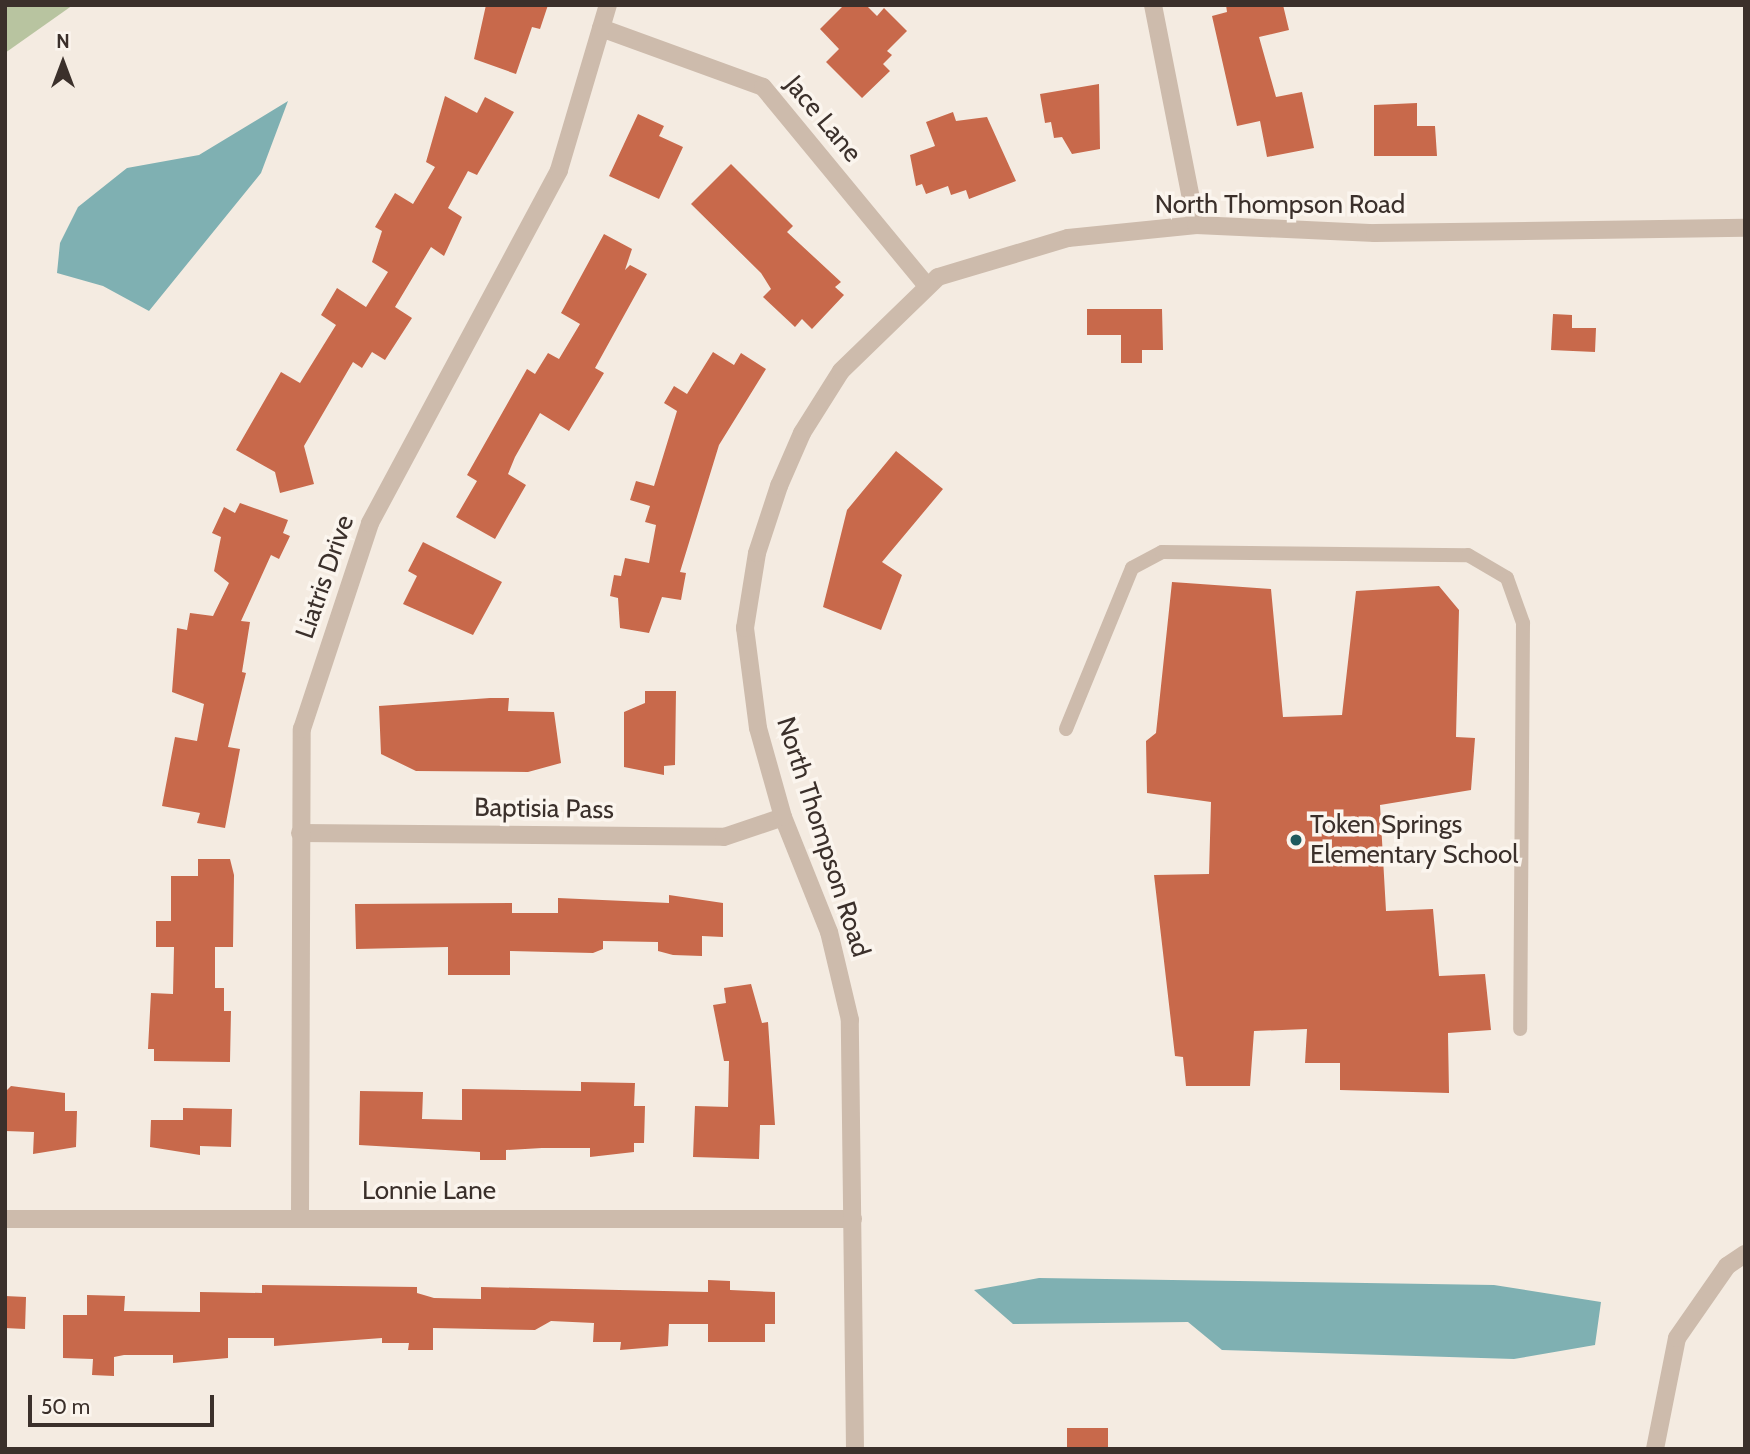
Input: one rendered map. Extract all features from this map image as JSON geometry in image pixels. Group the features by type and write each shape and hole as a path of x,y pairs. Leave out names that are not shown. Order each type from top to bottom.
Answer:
{"street":[{"name":"Liatris Drive","path":"300,1216 302,729 370,523 559,170 608,5"},
{"path":"1153,5 1196,225"},
{"name":"Jace Lane","path":"601,28 763,87 926,285"},
{"name":"North Thompson Road","path":"855,1449 853,1066 845,988 783,817 748,682 745,628 757,553 802,433 842,371 926,285 984,258 1068,238 1196,225 1375,233 1745,228"},
{"name":"Baptisia Pass","path":"300,833 724,837 783,817"},
{"name":"Lonnie Lane","path":"5,1219 300,1216 853,1219"},
{"path":"1655,1449 1677,1338 1727,1266 1745,1254"}],"lane":[{"path":"1066,729 1132,568 1162,552 1468,555 1507,578 1523,623 1520,1029"}],"green space":[{"path":"5,5 73,5 5,53"}],"water":[{"path":"288,101 261,173 149,311 103,286 57,273 60,243 78,207 127,168 199,155"},
{"path":"1039,1278 1494,1285 1601,1302 1595,1345 1514,1359 1222,1350 1188,1322 1013,1324 974,1290"}],"building":[{"path":"486,5 548,5 540,29 532,27 516,74 474,59"},
{"path":"844,5 866,5 877,16 884,8 907,31 887,51 892,55 883,64 890,71 862,98 826,62 839,49 820,29"},
{"path":"1226,5 1283,5 1289,30 1259,37 1276,97 1302,92 1314,148 1267,157 1260,121 1237,126 1212,16 1227,12"},
{"path":"1099,84 1100,149 1072,154 1062,137 1054,138 1051,122 1045,123 1040,94"},
{"path":"445,96 477,113 485,97 514,112 477,175 468,171 448,208 462,217 444,256 431,247 395,307 412,318 385,360 372,352 362,368 353,362 304,446 314,484 280,493 275,472 236,450 281,372 300,383 336,325 321,315 337,288 366,307 388,272 372,262 382,231 375,227 395,193 413,204 435,167 426,162"},
{"path":"1417,103 1417,126 1435,126 1437,156 1374,156 1374,105"},
{"path":"953,112 956,121 987,117 1016,181 969,199 966,190 951,195 948,186 926,194 922,184 916,186 910,155 935,146 926,122"},
{"path":"638,114 664,126 659,136 683,147 659,199 609,176"},
{"path":"731,164 793,226 787,232 841,282 835,287 844,295 812,329 802,319 795,327 763,297 771,289 761,273 691,204"},
{"path":"604,234 632,249 625,270 630,265 647,274 595,368 604,373 569,431 540,413 508,474 526,485 495,539 456,517 477,481 467,475 527,369 535,374 548,353 559,359 580,324 561,313"},
{"path":"1087,309 1162,309 1163,350 1142,350 1142,363 1121,363 1121,335 1087,335"},
{"path":"1553,314 1572,315 1572,328 1596,328 1595,352 1551,350"},
{"path":"713,352 734,365 741,353 766,369 719,445 680,572 686,573 681,600 662,597 649,633 620,628 618,598 610,596 614,575 621,576 625,558 649,563 656,525 645,522 650,506 630,500 636,481 654,486 677,411 664,403 674,386 687,394"},
{"path":"896,451 943,489 882,562 902,575 881,630 823,607 847,510"},
{"path":"240,503 288,520 283,533 290,536 279,559 271,555 241,621 250,622 242,672 246,673 228,747 240,749 225,828 197,823 200,813 162,806 175,737 197,741 204,704 172,692 177,628 187,630 190,613 213,616 229,583 214,571 221,537 212,533 224,507 235,513"},
{"path":"423,542 502,582 473,635 403,604 417,576 408,571"},
{"name":"Token Springs Elementary School","path":"1172,582 1271,589 1283,717 1342,715 1356,591 1439,586 1459,610 1456,737 1475,738 1471,790 1380,805 1386,911 1433,909 1439,976 1485,974 1491,1030 1448,1033 1449,1093 1340,1090 1340,1063 1305,1063 1307,1029 1254,1031 1250,1086 1186,1086 1183,1057 1175,1056 1154,875 1209,874 1211,802 1147,793 1146,741 1156,733"},
{"path":"645,691 676,691 675,765 664,766 664,775 624,767 624,712 645,703"},
{"path":"509,698 508,711 554,712 561,763 528,772 416,771 381,754 379,706"},
{"path":"198,859 230,859 234,875 233,947 215,947 215,988 224,988 224,1011 231,1011 230,1062 154,1061 154,1049 148,1049 151,993 173,994 174,947 156,947 156,921 171,921 171,876 198,876"},
{"path":"669,895 723,903 723,937 702,936 702,956 673,955 658,951 658,942 603,941 603,949 593,953 510,951 510,975 448,975 448,947 356,949 355,904 512,903 512,913 558,913 558,898 669,903"},
{"path":"751,984 762,1023 768,1022 775,1125 760,1125 759,1159 693,1157 695,1106 728,1107 729,1061 724,1061 713,1005 726,1003 724,988"},
{"path":"581,1082 635,1083 634,1106 645,1106 644,1143 634,1143 634,1152 590,1157 590,1148 542,1148 506,1150 506,1160 480,1160 480,1152 359,1145 360,1091 423,1092 422,1119 462,1120 462,1089 581,1091"},
{"path":"11,1086 65,1093 65,1111 77,1111 76,1147 33,1154 34,1132 5,1131 5,1092"},
{"path":"183,1108 232,1109 231,1147 200,1146 200,1155 150,1147 151,1120 183,1120"},
{"path":"708,1280 730,1281 730,1290 775,1292 775,1324 765,1324 765,1342 708,1342 708,1324 669,1324 668,1346 620,1350 621,1342 593,1342 594,1323 551,1321 535,1330 433,1328 433,1350 408,1350 409,1343 382,1343 382,1338 274,1346 274,1338 228,1338 228,1358 173,1363 173,1355 124,1355 114,1357 114,1376 92,1375 93,1359 63,1358 63,1315 87,1315 87,1295 125,1296 124,1311 200,1312 200,1292 262,1293 262,1285 417,1287 417,1293 434,1298 481,1299 481,1287 708,1292"},
{"path":"5,1296 26,1297 25,1329 5,1328"},
{"path":"1067,1428 1108,1428 1108,1449 1067,1449"}],"place":[{"name":"Token Springs Elementary School","path":"1296,840"}]}
